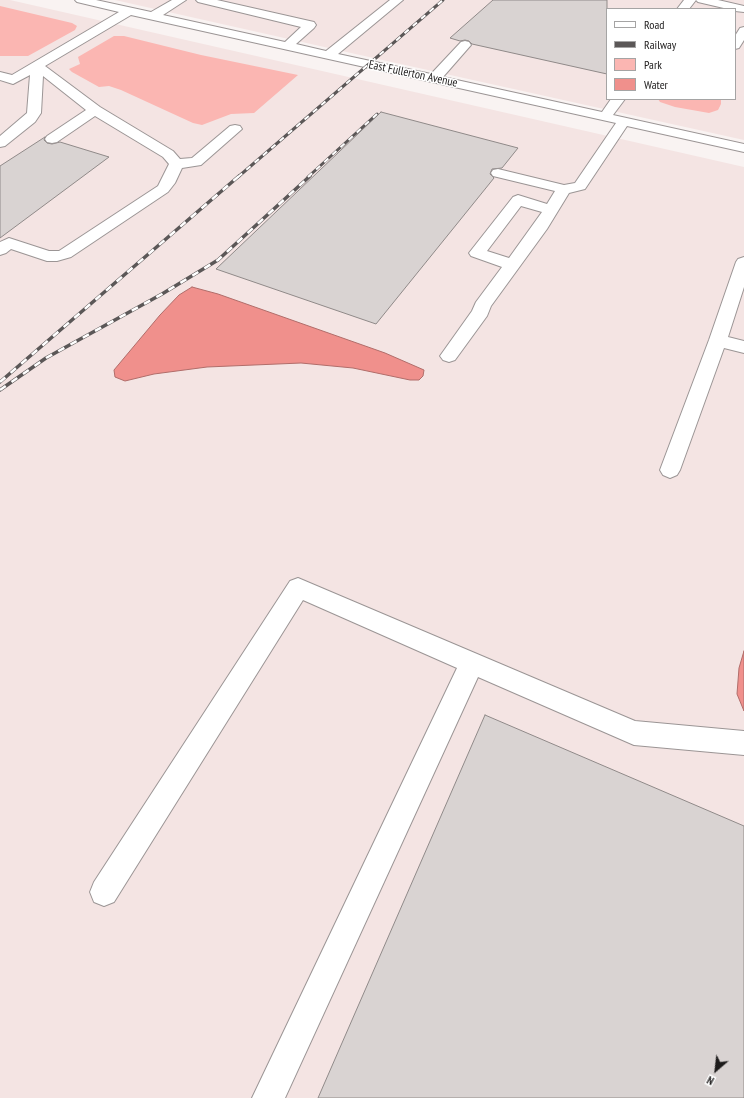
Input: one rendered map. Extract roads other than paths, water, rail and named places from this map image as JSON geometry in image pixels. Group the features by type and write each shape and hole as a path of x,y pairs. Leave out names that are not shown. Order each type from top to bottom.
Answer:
{"street":[{"name":"East Fullerton Avenue","path":"81,0 113,3 129,11 605,117 740,143"},
{"path":"152,16 180,0"},
{"path":"684,8 690,0"},
{"path":"702,0 744,9"},
{"path":"329,55 392,1"},
{"path":"184,23 200,9 214,3 310,25 287,46"},
{"path":"0,76 13,80 129,11"},
{"path":"736,43 744,31"},
{"path":"434,79 465,45"},
{"path":"36,66 95,110 168,154 176,164"},
{"path":"0,143 30,119 34,113 36,66"},
{"path":"605,117 617,100"},
{"path":"52,139 95,110"},
{"path":"498,173 564,188 580,186 624,121"},
{"path":"176,164 196,162 236,129"},
{"path":"0,250 10,243 47,256 65,254 163,189 171,179 176,164"},
{"path":"449,356 481,312 482,306 552,210 564,188"},
{"path":"512,265 477,253 518,200 552,210"},
{"path":"670,470 718,340 740,289 744,262"},
{"path":"718,340 744,347"},
{"path":"104,892 298,588 634,733 744,743"},
{"path":"268,1098 472,663"}],"water":[{"path":"192,287 218,294 385,353 424,370 423,376 419,380 410,380 353,368 301,363 207,367 154,374 125,381 115,377 114,370 160,315 179,295"},
{"path":"744,651 744,711 737,694 739,668"}],"railway":[{"path":"238,177 443,0"},
{"path":"308,177 377,114"},
{"path":"0,382 239,176"},
{"path":"0,390 46,358 162,294 218,260 310,176"}]}
